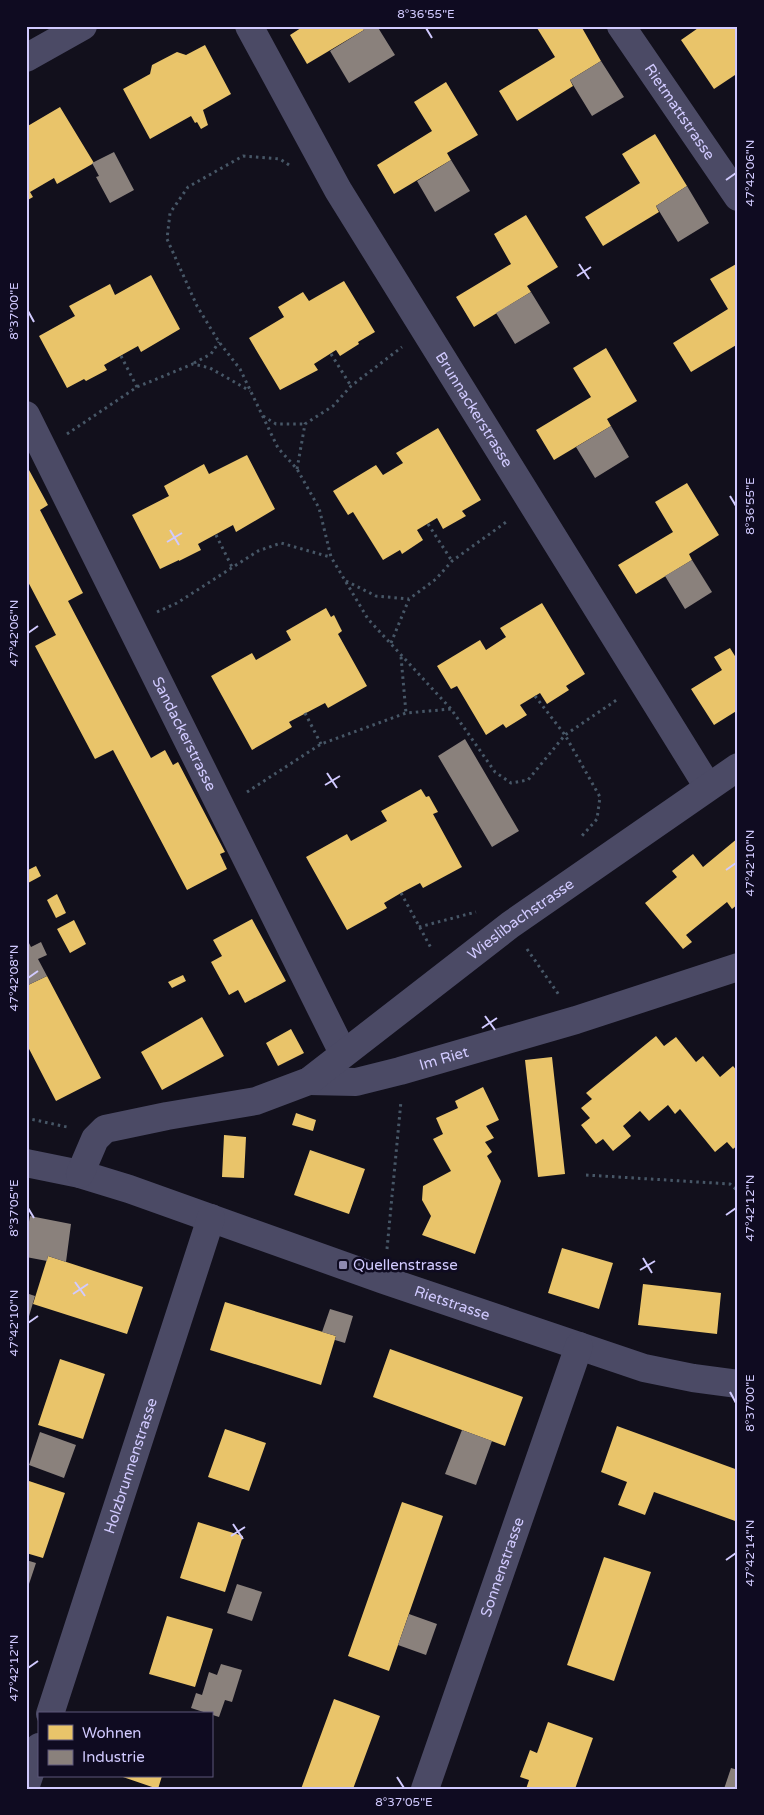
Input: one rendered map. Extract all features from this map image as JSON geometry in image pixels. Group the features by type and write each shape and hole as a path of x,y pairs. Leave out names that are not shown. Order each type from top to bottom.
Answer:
{"street":[{"path":"26,58 83,26"},
{"name":"Brunnackerstrasse","path":"250,26 338,190 708,787"},
{"name":"Rietmattstrasse","path":"621,26 738,197"},
{"name":"Sandackerstrasse","path":"26,415 36,458 132,625 343,1053"},
{"name":"Wieslibachstrasse","path":"310,1081 343,1053 510,926 738,767"},
{"name":"Im Riet","path":"310,1081 356,1082 400,1071 576,1020 738,967"},
{"path":"80,1174 95,1138 105,1130 167,1116 256,1101 310,1081"},
{"name":"Rietstrasse","path":"26,1163 80,1174 129,1189 384,1280 644,1368 693,1378 738,1384"},
{"name":"Holzbrunnenstrasse","path":"51,1712 211,1218"},
{"name":"Sonnenstrasse","path":"425,1789 579,1346"},
{"path":"26,1785 38,1750"}],"path":[{"path":"294,169 280,159 243,156 188,187 170,213 167,239 196,306 219,342 240,368 278,448 297,469 319,508 331,557 368,619 451,709 495,772 511,783 528,780 565,735 643,682"},
{"path":"261,414 276,424 305,424 333,406 351,386 406,345 427,334"},
{"path":"36,458 137,387 193,364 210,354 219,342"},
{"path":"331,354 351,386"},
{"path":"121,356 137,387"},
{"path":"193,364 210,368 250,392"},
{"path":"297,469 305,424"},
{"path":"391,643 409,599 436,579 452,561 533,506"},
{"path":"428,524 452,561"},
{"path":"216,535 232,567"},
{"path":"132,625 177,603 258,551 281,543 331,557"},
{"path":"344,581 376,596 409,599"},
{"path":"401,656 406,713"},
{"path":"535,696 565,735 600,797 598,819 579,840"},
{"path":"220,806 239,797 321,744 406,713 451,709"},
{"path":"305,714 321,744"},
{"path":"401,893 447,974"},
{"path":"419,926 483,910"},
{"path":"510,926 576,1020"},
{"path":"384,1280 401,1097 400,1071"},
{"path":"26,1118 76,1130"},
{"path":"586,1175 730,1184 738,1191"}],"building: Wohnen":[{"path":"304,26 362,26 364,30 307,64 290,35"},
{"path":"540,26 581,26 601,61 570,80 573,86 517,121 499,91 555,57 537,28"},
{"path":"701,26 738,26 738,73 714,89 681,40"},
{"path":"205,45 231,94 203,110 208,125 201,129 191,116 150,139 123,89 150,74 152,65 177,52 186,55"},
{"path":"446,82 478,135 447,153 451,160 394,194 377,165 432,131 414,102"},
{"path":"60,107 94,163 57,184 54,178 30,192 33,197 26,201 26,127"},
{"path":"655,134 687,186 656,206 659,212 603,246 585,217 640,183 622,154"},
{"path":"526,215 558,267 527,286 531,292 474,327 456,297 511,264 494,234"},
{"path":"738,263 738,344 691,372 673,343 728,309 710,279"},
{"path":"151,275 180,329 141,352 138,346 104,365 107,370 67,388 39,336 75,316 69,306 110,284 115,295"},
{"path":"344,281 375,332 340,356 336,350 314,364 318,370 280,390 249,338 284,317 278,307 303,292 309,301"},
{"path":"606,348 637,401 607,419 611,426 554,460 536,430 591,397 573,368"},
{"path":"438,428 481,500 462,511 466,516 443,529 437,518 417,530 423,540 402,554 400,550 383,560 353,512 348,515 333,491 376,465 383,475 403,463 396,453"},
{"path":"247,455 275,509 236,532 233,525 198,544 201,550 160,569 132,515 169,496 164,486 204,464 209,474"},
{"path":"29,470 48,505 40,510 83,593 68,601 151,758 165,750 173,765 178,762 225,852 220,854 227,869 187,890 113,750 95,759 35,646 56,635 26,578 26,471"},
{"path":"687,483 719,535 689,554 692,560 636,594 618,565 673,532 655,502"},
{"path":"542,603 585,674 566,686 569,690 547,704 540,693 520,705 527,715 506,728 503,724 486,735 457,686 451,689 437,666 480,640 486,650 506,637 500,628"},
{"path":"326,608 331,617 334,615 342,631 338,634 367,686 328,708 325,703 289,722 292,727 252,750 211,676 252,653 256,660 291,640 286,631"},
{"path":"730,648 738,661 738,710 714,725 691,689 722,670 714,657"},
{"path":"421,789 426,797 429,796 438,812 433,814 462,867 423,888 420,883 401,893 384,903 387,908 347,930 306,857 347,834 351,841 387,821 381,811"},
{"path":"738,838 738,904 732,909 727,902 686,935 692,942 683,949 645,903 677,877 672,871 693,854 703,867"},
{"path":"36,866 41,876 28,883 26,871"},
{"path":"57,894 66,913 56,918 47,900"},
{"path":"252,919 286,981 245,1003 238,990 229,995 211,962 222,956 213,940"},
{"path":"74,920 86,944 70,953 57,929"},
{"path":"183,975 186,981 172,988 168,982"},
{"path":"47,976 101,1078 56,1101 26,1043 26,986"},
{"path":"202,1017 224,1056 162,1090 141,1052"},
{"path":"291,1029 304,1053 278,1066 266,1043"},
{"path":"656,1036 664,1046 676,1037 696,1062 703,1056 720,1077 733,1066 738,1072 738,1145 733,1149 727,1142 715,1152 680,1109 675,1114 668,1105 649,1121 640,1111 623,1126 631,1136 613,1151 603,1139 596,1144 581,1125 590,1118 581,1108 592,1099 586,1093"},
{"path":"552,1057 565,1174 538,1177 525,1060"},
{"path":"483,1087 499,1120 486,1126 494,1138 485,1142 492,1152 487,1156 501,1181 475,1254 422,1235 431,1216 422,1200 423,1186 451,1171 433,1139 443,1134 436,1118 458,1108 455,1101"},
{"path":"296,1113 316,1120 313,1131 292,1125"},
{"path":"224,1135 246,1137 244,1178 222,1177"},
{"path":"310,1150 365,1169 349,1214 294,1195"},
{"path":"562,1248 613,1263 599,1309 548,1293"},
{"path":"48,1256 143,1287 127,1334 33,1304"},
{"path":"643,1284 721,1293 717,1334 638,1325"},
{"path":"225,1302 336,1336 321,1385 210,1350"},
{"path":"390,1349 523,1397 505,1446 373,1397"},
{"path":"60,1359 105,1374 83,1439 38,1425"},
{"path":"617,1426 738,1470 738,1522 654,1492 645,1515 618,1505 627,1482 601,1472"},
{"path":"225,1429 266,1443 249,1491 208,1477"},
{"path":"26,1480 65,1493 43,1558 26,1553"},
{"path":"402,1502 443,1516 389,1671 348,1656"},
{"path":"198,1522 243,1536 225,1592 180,1578"},
{"path":"604,1557 651,1572 614,1681 567,1665"},
{"path":"167,1616 213,1629 195,1687 149,1674"},
{"path":"334,1699 380,1716 353,1789 301,1789"},
{"path":"548,1722 593,1738 575,1789 526,1789 529,1780 520,1777 530,1750 537,1753"},
{"path":"126,1778 161,1778 158,1789"}],"building: Industrie":[{"path":"362,26 377,26 395,55 349,83 330,51 364,30"},
{"path":"601,61 624,97 592,116 570,80"},
{"path":"114,152 134,190 110,203 96,177 99,176 92,163"},
{"path":"451,160 470,191 435,212 417,181"},
{"path":"687,186 709,223 678,242 656,206"},
{"path":"531,292 550,323 515,344 496,313"},
{"path":"611,426 629,457 595,478 576,447"},
{"path":"692,560 712,592 685,609 665,576"},
{"path":"465,739 519,831 492,847 438,756"},
{"path":"26,937 31,947 41,942 47,955 38,959 47,976 26,986"},
{"path":"30,1216 71,1224 66,1262 48,1256 47,1261 26,1257 26,1239"},
{"path":"26,1293 35,1296 27,1323 26,1323"},
{"path":"330,1309 353,1316 345,1343 335,1340 336,1336 322,1332"},
{"path":"462,1430 492,1441 476,1485 445,1474"},
{"path":"40,1432 76,1445 64,1478 29,1465"},
{"path":"26,1560 36,1563 27,1590 26,1589"},
{"path":"237,1584 262,1592 252,1621 227,1613"},
{"path":"409,1614 437,1624 426,1655 398,1645"},
{"path":"221,1664 242,1670 232,1702 225,1700 219,1717 212,1715 212,1712 203,1712 191,1708 196,1693 202,1695 209,1672 217,1675"},
{"path":"731,1768 738,1770 738,1789 724,1789"}],"place":[{"name":"Quellenstrasse","path":"343,1265"}]}
